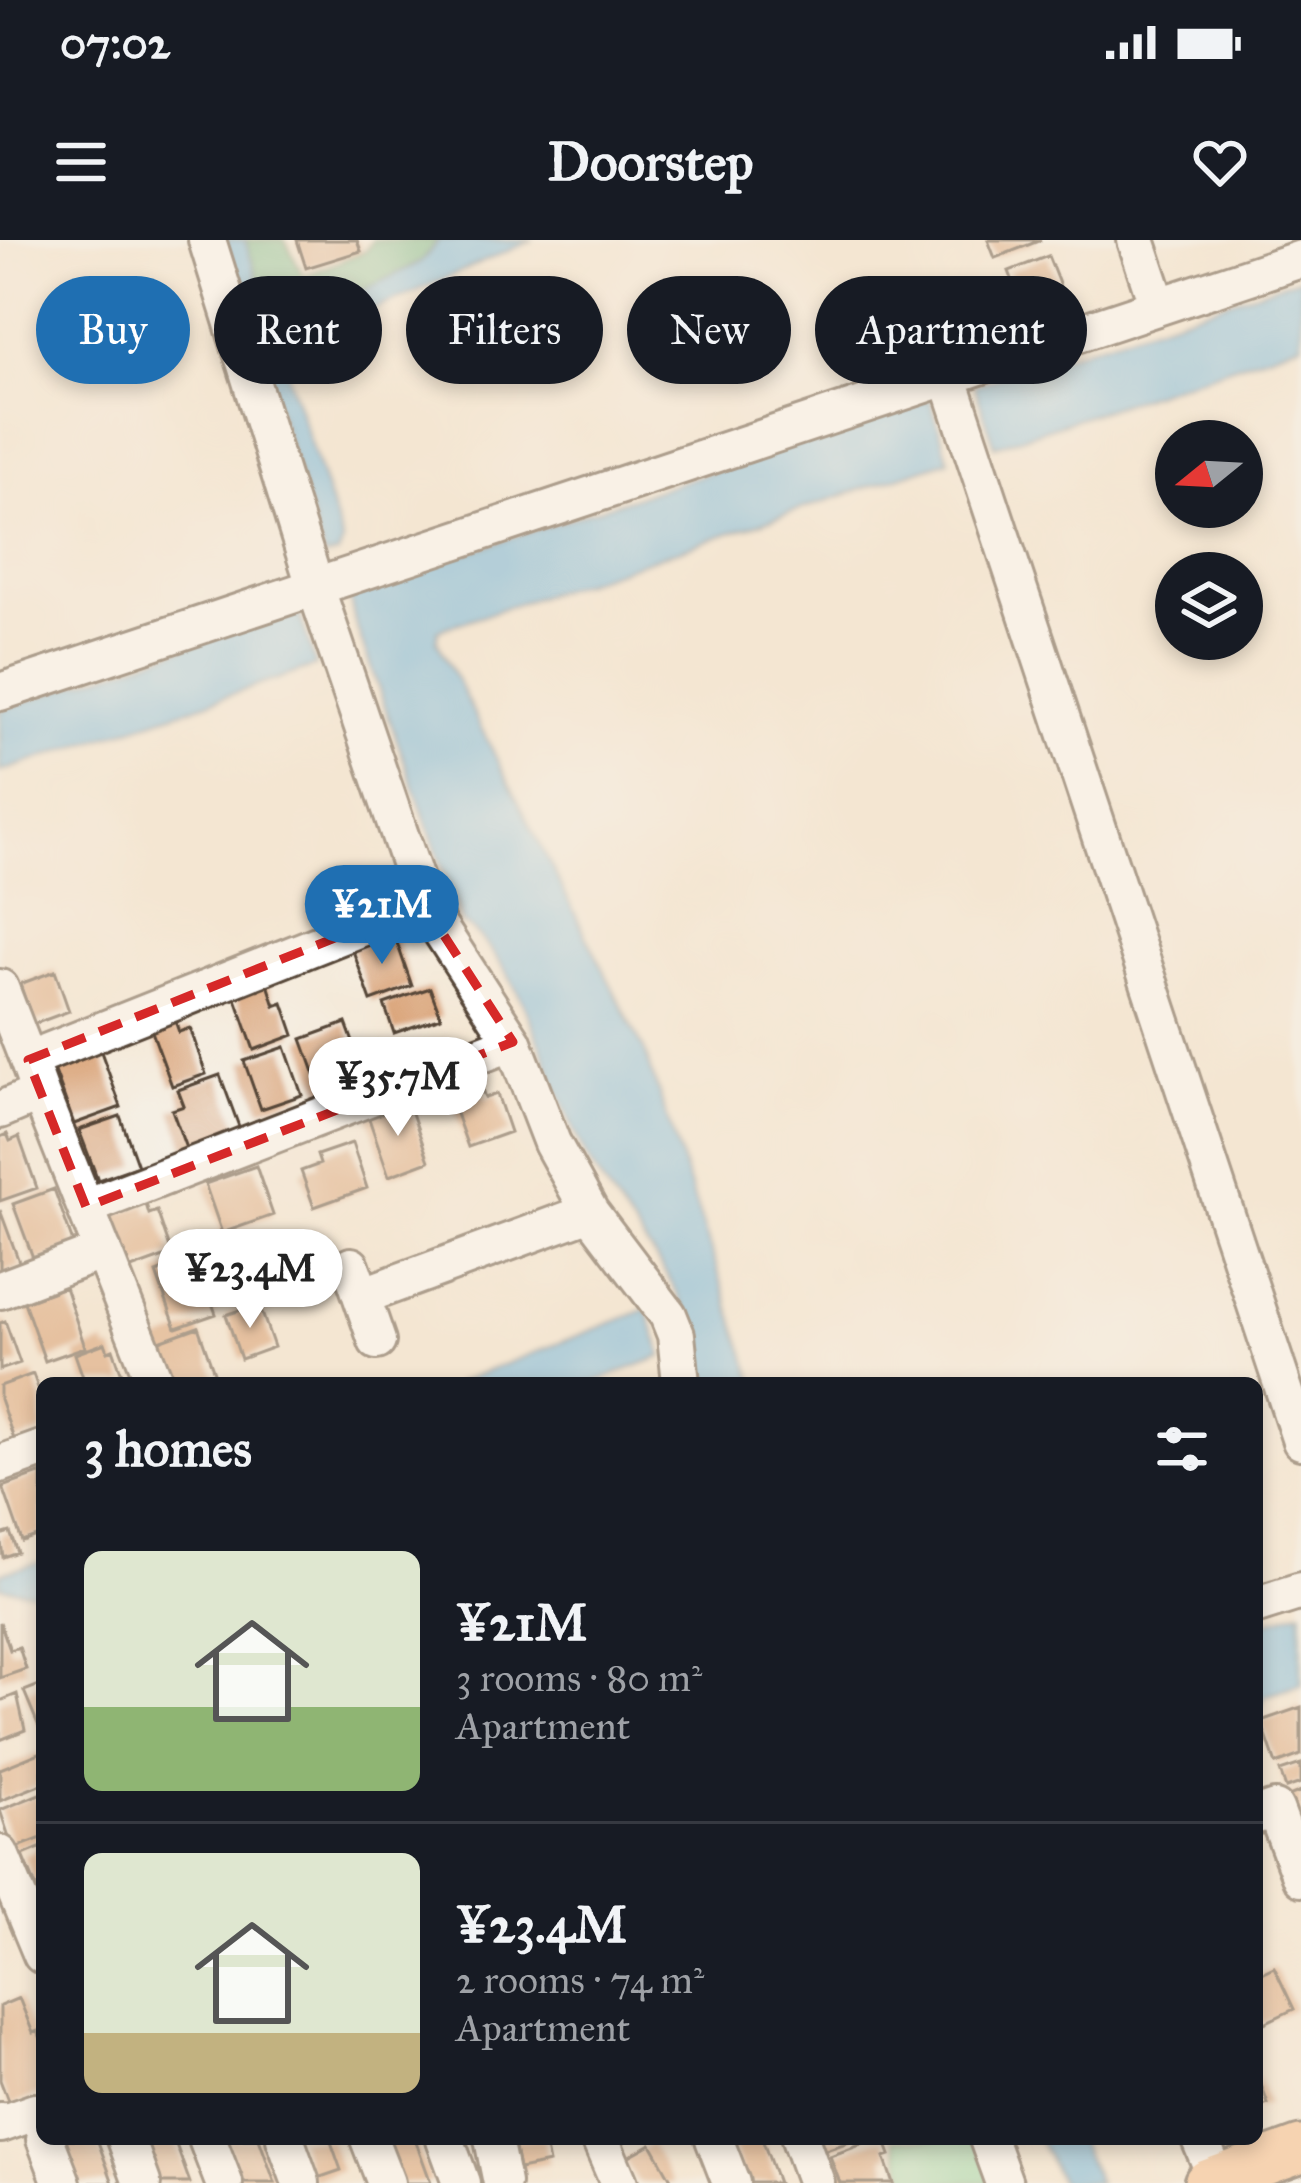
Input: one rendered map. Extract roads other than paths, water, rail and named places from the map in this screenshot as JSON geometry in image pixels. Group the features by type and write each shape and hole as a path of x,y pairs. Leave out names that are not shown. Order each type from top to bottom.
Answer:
{"main road":[{"path":"1208,2167 1293,2162"}],"street":[{"path":"207,240 315,586 423,903 513,1042 552,1143 590,1212 672,1325 680,1377"},
{"path":"1136,240 1157,306"},
{"path":"0,692 315,586 958,407 1157,306 1301,259"},
{"path":"958,407 1301,1441"},
{"path":"0,1110 34,1077 423,903"},
{"path":"0,988 153,1377"},
{"path":"86,1207 513,1042"},
{"path":"377,1341 356,1281 590,1212"},
{"path":"0,1291 103,1251"},
{"path":"0,1465 36,1451"},
{"path":"1263,1603 1301,1591"},
{"path":"1263,1813 1275,1809 1301,1878"},
{"path":"0,1854 36,1941"},
{"path":"44,2145 62,2183"},
{"path":"128,2145 142,2183"},
{"path":"209,2145 224,2183"},
{"path":"287,2145 301,2183"},
{"path":"371,2145 386,2183"},
{"path":"447,2145 461,2183"},
{"path":"495,2145 502,2183"},
{"path":"603,2145 620,2183"},
{"path":"716,2145 731,2183"},
{"path":"802,2145 816,2183"},
{"path":"990,2145 1004,2183"}],"water":[{"path":"224,240 245,240 256,276 235,276"},
{"path":"439,240 533,240 451,276 406,276 406,296 382,306 382,281 421,262"},
{"path":"1301,277 1301,343 995,446 974,385 1087,384 1087,348"},
{"path":"269,384 291,384 343,543 338,554 324,557"},
{"path":"930,399 949,460 438,630 437,641 645,1052 753,1377 702,1377 697,1342 682,1303 579,1142 507,973 462,922 355,623 349,595"},
{"path":"298,609 316,666 0,772 0,710"},
{"path":"647,1309 663,1356 608,1377 471,1377"},
{"path":"36,1564 36,1592 0,1587 0,1573"},
{"path":"1301,1610 1301,1685 1265,1696 1263,1701 1263,1623"},
{"path":"1041,2145 1081,2145 1098,2183 1061,2183"}]}
